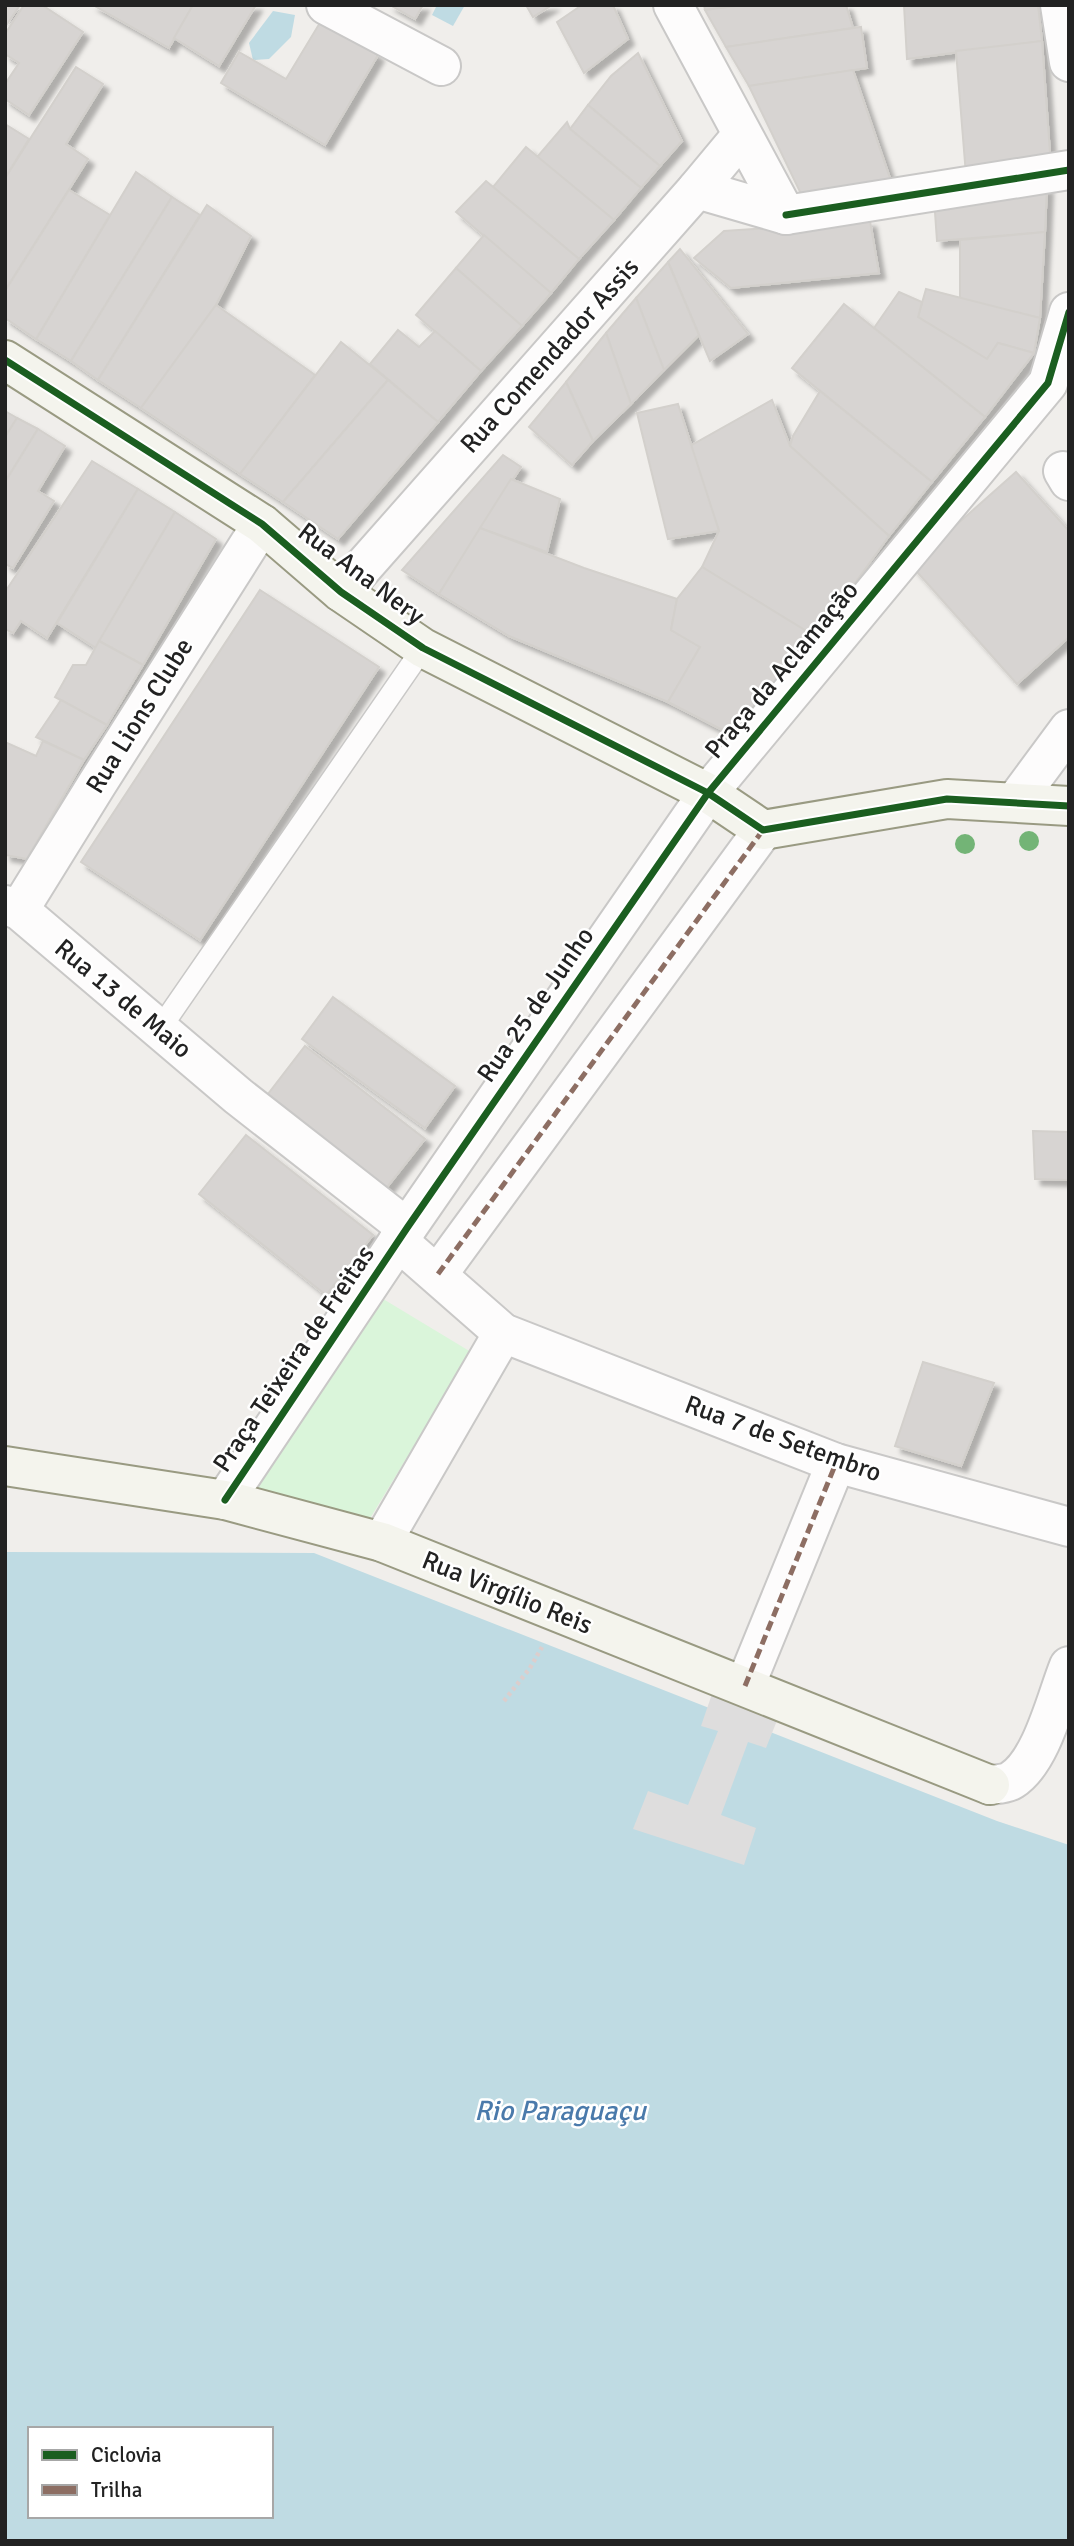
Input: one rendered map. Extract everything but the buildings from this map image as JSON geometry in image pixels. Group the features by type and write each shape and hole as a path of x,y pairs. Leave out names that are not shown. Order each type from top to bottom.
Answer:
{"street":[{"path":"326,5 442,66"},
{"path":"673,5 786,215"},
{"path":"1060,5 1069,62"},
{"name":"Rua Comendador Assis","path":"341,593 742,135"},
{"path":"697,189 786,215 1069,170"},
{"name":"Praça da Aclamação","path":"763,830 708,793 1048,383 1069,312"},
{"name":"Rua Ana Nery","path":"5,360 262,524 341,593 424,648 708,793"},
{"name":"Rua Lions Clube","path":"12,908 97,784 262,524"},
{"path":"1014,802 1069,729"},
{"name":"Rua 25 de Junho","path":"403,1235 708,793"},
{"path":"438,1274 763,830 947,799 1069,806"},
{"name":"Rua 13 de Maio","path":"12,908 403,1235"},
{"name":"Praça Teixeira de Freitas","path":"225,1500 403,1235 438,1274 503,1333"},
{"path":"382,1542 503,1333"},
{"name":"Rua 7 de Setembro","path":"503,1333 836,1463 1069,1527"},
{"path":"745,1686 836,1463"},
{"name":"Rua Virgílio Reis","path":"5,1466 225,1500 382,1542 990,1785 1010,1782 1023,1771 1036,1752 1069,1666"}],"lane":[{"path":"159,1030 424,648"}],"path":[{"path":"504,1701 530,1668 544,1643"}],"green space":[{"path":"360,1285 471,1352 349,1553 210,1509"}],"water":[{"path":"437,5 465,5 453,26 432,15"},
{"path":"273,11 295,15 291,37 269,59 253,60 249,43"},
{"name":"Rio Paraguaçu","path":"5,1552 314,1553 997,1821 1069,1845 1069,2541 5,2541"}],"pier":[{"path":"712,1694 778,1718 766,1748 748,1742 721,1815 756,1828 744,1865 633,1829 648,1791 688,1805 718,1731 701,1726"}],"marked path":[{"path":"438,1274 763,830"},
{"path":"745,1686 836,1463"}],"cycle path":[{"path":"786,215 1069,170"},
{"path":"225,1500 407,1228 708,793 1048,383 1069,312"},
{"path":"5,360 262,524 341,592 423,648 708,793 763,830 947,799 1069,806"}]}
